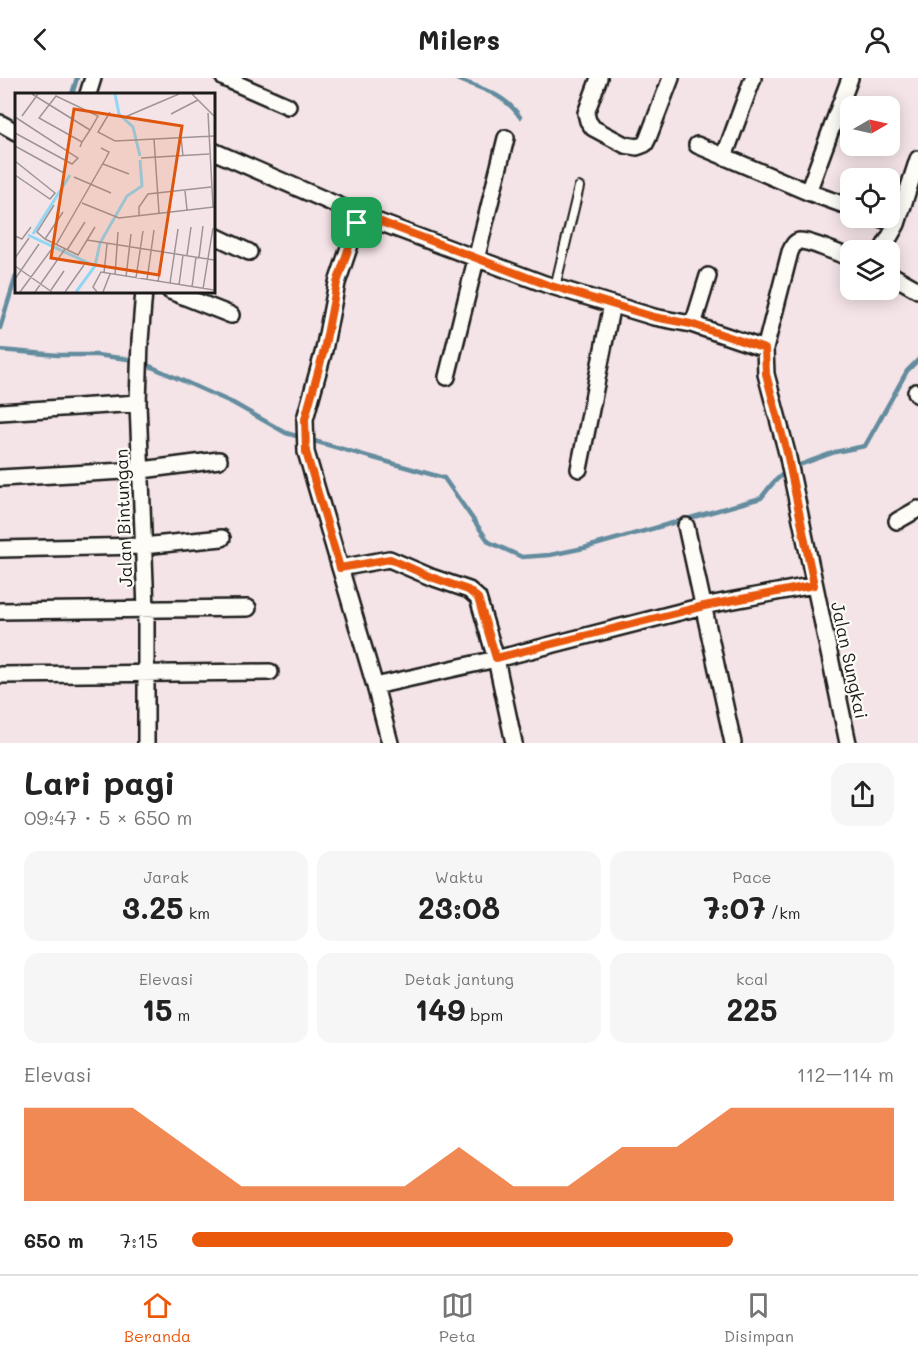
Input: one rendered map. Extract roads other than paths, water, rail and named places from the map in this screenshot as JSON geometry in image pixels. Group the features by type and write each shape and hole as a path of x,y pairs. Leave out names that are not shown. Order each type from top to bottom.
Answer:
{"street":[{"path":"87,93 93,78"},
{"path":"224,78 288,106"},
{"path":"598,78 586,113 588,121 593,128 626,145 637,147 645,144 648,138 671,78"},
{"path":"724,158 753,78"},
{"path":"808,192 850,78"},
{"path":"0,123 15,131"},
{"path":"447,377 506,138"},
{"path":"697,145 724,158 840,203"},
{"path":"214,151 360,214 476,259 555,287 654,317 691,324 765,349"},
{"path":"900,215 918,159"},
{"path":"360,214 337,283 324,350 305,419 306,452 390,743"},
{"path":"214,235 249,252"},
{"name":"Jalan Sungkai","path":"840,254 805,240 796,242 790,252 765,349 766,374 787,453 847,743"},
{"path":"691,324 708,276"},
{"path":"900,280 918,290"},
{"name":"Jalan Bintungan","path":"144,292 138,403 146,609 146,743"},
{"path":"173,292 231,315"},
{"path":"579,469 612,304"},
{"path":"0,412 138,403"},
{"path":"0,478 142,470 219,460"},
{"path":"897,521 918,509"},
{"path":"686,526 732,743"},
{"path":"0,549 144,546 222,538"},
{"path":"340,568 390,559 468,590 478,598 496,658 514,743"},
{"path":"375,686 704,606 814,585"},
{"path":"0,611 248,608"},
{"path":"0,675 270,672"}],"lane":[{"path":"555,287 579,187"}],"waterway":[{"path":"72,93 77,78"},
{"path":"454,78 499,97 520,117"},
{"path":"0,328 15,279"},
{"path":"0,350 58,355 96,355 136,360 233,403 286,433 444,478 489,542 522,557 550,555 584,548 761,498 787,470"},
{"path":"794,467 835,452 865,446 907,371 918,360"}]}
